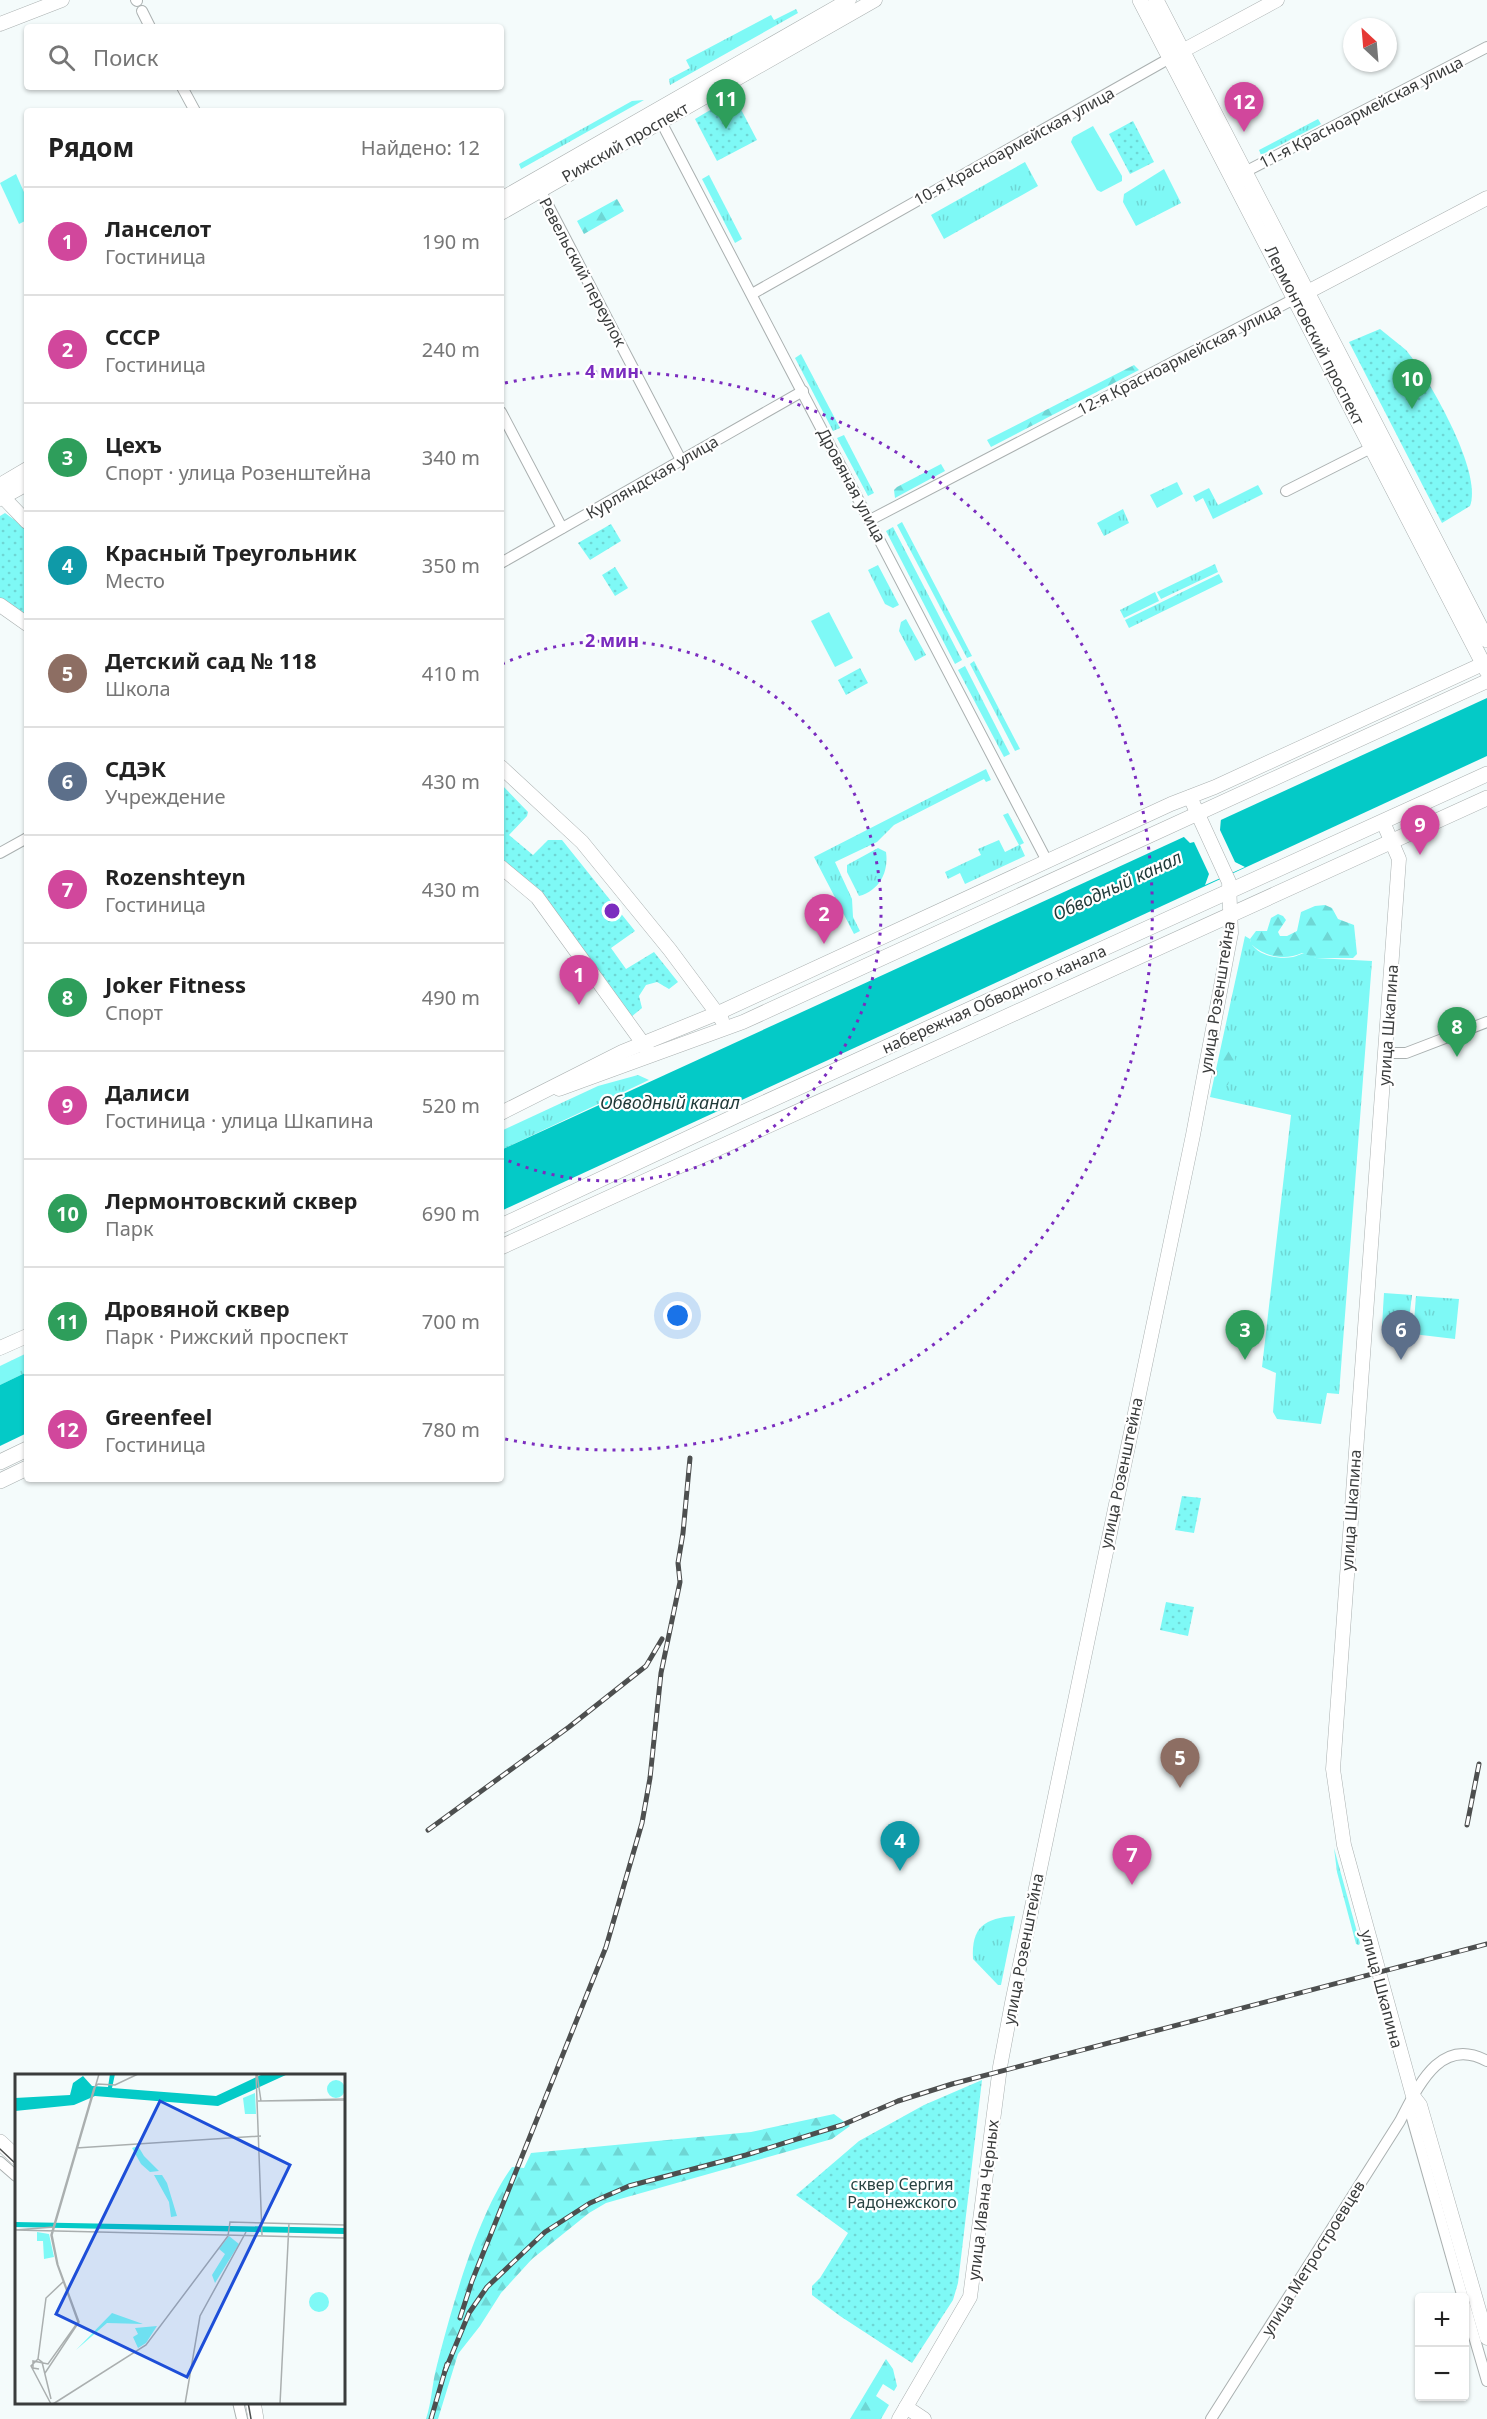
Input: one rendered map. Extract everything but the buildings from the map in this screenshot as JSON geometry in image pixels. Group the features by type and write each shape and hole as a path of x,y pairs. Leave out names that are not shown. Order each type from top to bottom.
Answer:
{"main road":[{"path":"0,24 62,0"},
{"name":"Рижский проспект","path":"658,116 849,0"},
{"name":"Рижский проспект","path":"504,211 537,185 658,116 875,0"},
{"name":"Лермонтовский проспект","path":"1140,0 1176,54 1379,445 1487,640"},
{"name":"Лермонтовский проспект","path":"1156,0 1176,54"},
{"name":"10-я Красноармейская улица","path":"1176,54 1276,0"},
{"name":"Рижский проспект","path":"504,198 537,185"},
{"name":"12-я Красноармейская улица","path":"1301,295 1487,198"},
{"name":"Лермонтовский проспект","path":"1379,445 1486,666"},
{"path":"1,494 24,472"},
{"path":"1,494 24,485"},
{"path":"1,494 24,519"},
{"path":"0,605 24,622"},
{"path":"504,1112 541,1094 571,1076 644,1042 718,1013 1047,861 1486,666"},
{"path":"541,1094 727,1028 1487,681"},
{"path":"504,770 582,842 718,1013 727,1028"},
{"name":"набережная Обводного канала","path":"504,1225 742,1113 1487,774"},
{"name":"улица Розенштейна","path":"1000,2070 1052,1800 1197,1112 1231,933 1231,891 1227,875 1190,797"},
{"name":"набережная Обводного канала","path":"504,1246 1487,798"},
{"name":"улица Шкапина","path":"1383,822 1399,859 1333,1769 1344,1845 1413,2096 1420,2105 1487,2338"},
{"path":"504,870 537,897 644,1042 650,1056"},
{"path":"0,1348 24,1337"},
{"path":"0,1462 24,1450"},
{"path":"0,1481 24,1469"},
{"name":"улица Ивана Черных","path":"903,2413 970,2297 1000,2070"},
{"path":"0,2142 15,2156"},
{"path":"253,2404 256,2419"},
{"path":"903,2413 924,2419"}],"street":[{"path":"138,4 148,24"},
{"name":"11-я Красноармейская улица","path":"1240,175 1487,47"},
{"name":"10-я Красноармейская улица","path":"752,294 1176,54"},
{"path":"184,90 193,108"},
{"name":"Дровяная улица","path":"658,116 1047,861"},
{"name":"Ревельский переулок","path":"537,185 681,460"},
{"name":"12-я Красноармейская улица","path":"870,520 1301,295"},
{"name":"Курляндская улица","path":"504,561 803,391"},
{"path":"504,418 562,528"},
{"path":"1286,490 1379,445"},
{"path":"0,853 24,840"},
{"path":"1386,1053 1406,1053 1487,1022"},
{"path":"1462,2293 1410,2111 1413,2096 1431,2068 1451,2056 1469,2053 1487,2061"},
{"name":"улица Метростроевцев","path":"1211,2419 1413,2096"},
{"path":"0,2162 15,2175"},
{"path":"1469,2318 1487,2381"},
{"path":"238,2404 242,2419"}],"green space":[{"path":"796,9 798,13 670,85 669,79 690,68 686,60 771,15 774,20"},
{"path":"734,96 757,140 717,161 695,119"},
{"path":"644,100 521,169 519,164 632,101"},
{"path":"1318,119 1321,124 1261,155 1259,150"},
{"path":"1133,121 1154,162 1130,174 1109,134"},
{"path":"1093,126 1122,176 1122,181 1101,192 1097,190 1071,142 1073,137"},
{"path":"1025,162 1038,186 944,239 931,215"},
{"path":"1164,169 1181,203 1136,226 1123,202 1124,194"},
{"path":"16,174 24,192 24,222 19,224 0,183"},
{"path":"709,175 742,239 735,243 702,179"},
{"path":"617,199 624,211 584,234 577,221"},
{"path":"1380,329 1406,350 1416,363 1445,412 1463,454 1472,492 1470,506 1442,523 1349,342"},
{"path":"801,354 840,428 833,431 795,358"},
{"path":"1134,365 1139,370 991,447 987,440"},
{"path":"844,435 874,493 868,496 837,438"},
{"path":"941,464 945,471 895,498 894,490 897,487"},
{"path":"1177,482 1183,494 1157,508 1150,495"},
{"path":"1258,485 1263,494 1213,519 1203,498 1196,502 1193,496 1209,488 1218,505"},
{"path":"1123,509 1129,523 1104,536 1097,523"},
{"path":"5,513 24,527 24,617 0,599 0,516"},
{"path":"902,522 972,656 967,658 897,525"},
{"path":"611,524 621,541 590,560 578,543"},
{"path":"893,527 962,660 955,664 886,531"},
{"path":"1215,564 1218,572 1161,599 1157,592"},
{"path":"878,565 899,605 893,608 885,604 868,570"},
{"path":"615,567 628,588 615,596 602,575"},
{"path":"1219,574 1223,582 1129,628 1125,620"},
{"path":"1155,592 1159,601 1124,618 1120,610"},
{"path":"829,612 853,658 835,667 811,621"},
{"path":"906,619 926,655 915,661 899,631 901,622"},
{"path":"974,661 1020,749 1015,751 970,664"},
{"path":"965,666 1010,754 1004,757 958,670"},
{"path":"860,668 868,683 846,695 838,680"},
{"path":"986,769 991,780 986,782 984,779 894,825 877,842 835,862 852,899 853,917 860,931 854,934 814,857"},
{"path":"504,787 528,812 509,835 533,855 548,840 562,840 635,931 611,948 626,969 654,952 678,982 669,989 657,982 646,985 639,996 642,1008 631,1017 535,888 504,862"},
{"path":"1008,813 1024,843 1020,845 1025,856 965,884 960,873 948,879 945,872 981,855 978,849 999,840 1005,852 1019,845 1003,815"},
{"path":"878,848 886,852 884,873 872,890 859,896 847,872 847,865"},
{"path":"1325,905 1332,908 1338,919 1354,925 1357,954 1353,958 1316,958 1302,953 1282,957 1269,955 1251,944 1250,939 1256,931 1267,931 1271,918 1278,914 1286,920 1278,932 1280,936 1287,936 1297,931 1301,912 1315,906"},
{"path":"1245,936 1261,953 1274,957 1287,958 1307,953 1316,958 1372,961 1339,1394 1327,1393 1321,1424 1277,1419 1273,1412 1276,1373 1262,1367 1291,1115 1210,1097"},
{"path":"1227,1041 1234,1049 1235,1060 1228,1085 1218,1088 1216,1084 1222,1047"},
{"path":"638,1075 649,1080 504,1149 504,1130 598,1086"},
{"path":"1384,1293 1412,1295 1408,1328 1382,1326"},
{"path":"1416,1296 1459,1299 1455,1339 1413,1334"},
{"path":"24,1354 24,1373 0,1385 0,1366"},
{"path":"1182,1496 1201,1498 1194,1533 1175,1530"},
{"path":"1166,1602 1194,1607 1188,1636 1160,1630"},
{"path":"1334,1848 1359,1945 1356,1944 1337,1872"},
{"path":"1015,1916 1001,1985 998,1985 973,1959 974,1939 982,1926 988,1922"},
{"name":"сквер Сергия Радонежского","path":"982,2080 958,2283 953,2300 912,2363 812,2295 812,2286 820,2278 848,2233 796,2195 859,2141 924,2105"},
{"path":"834,2114 850,2126 832,2139 606,2203 589,2213 532,2259 501,2293 480,2326 458,2354 438,2419 426,2419 437,2365 467,2262 488,2210 512,2167 524,2168 531,2153 751,2132"},
{"path":"886,2359 893,2369 897,2386 894,2391 883,2384 876,2396 889,2405 881,2419 850,2419"}],"water":[{"name":"Обводный канал","path":"1487,698 1487,756 504,1210 504,1149"},
{"path":"24,1373 24,1434 0,1446 0,1385"}],"pier":[{"path":"1221,818 1220,830 1235,862 1245,867 1205,885 1209,874 1194,842 1190,843 1183,836"}],"tram line":[{"path":"0,2149 15,2163"},
{"path":"248,2404 251,2419"}],"railway":[{"path":"460,2318 472,2281 606,1947 642,1823 650,1778 661,1673 680,1582 678,1563 690,1458"},
{"path":"428,1830 569,1727 646,1666 662,1639"},
{"path":"1467,1825 1479,1764"},
{"path":"445,2371 469,2313 487,2287 545,2232 590,2203 629,2186 746,2155 842,2125 898,2101 952,2084 1487,1944"},
{"path":"431,2419 447,2364"}],"place":[{"name":"Дровяной сквер","path":"726,129"},
{"name":"Greenfeel","path":"1244,132"},
{"name":"Лермонтовский сквер","path":"1412,409"},
{"name":"Далиси","path":"1420,855"},
{"name":"СССР","path":"824,944"},
{"name":"Ланселот","path":"579,1005"},
{"name":"Joker Fitness","path":"1457,1057"},
{"name":"Цехъ","path":"1245,1360"},
{"name":"СДЭК","path":"1401,1360"},
{"name":"Детский сад № 118","path":"1180,1788"},
{"name":"Красный Треугольник","path":"900,1871"},
{"name":"Rozenshteyn","path":"1132,1885"}]}
